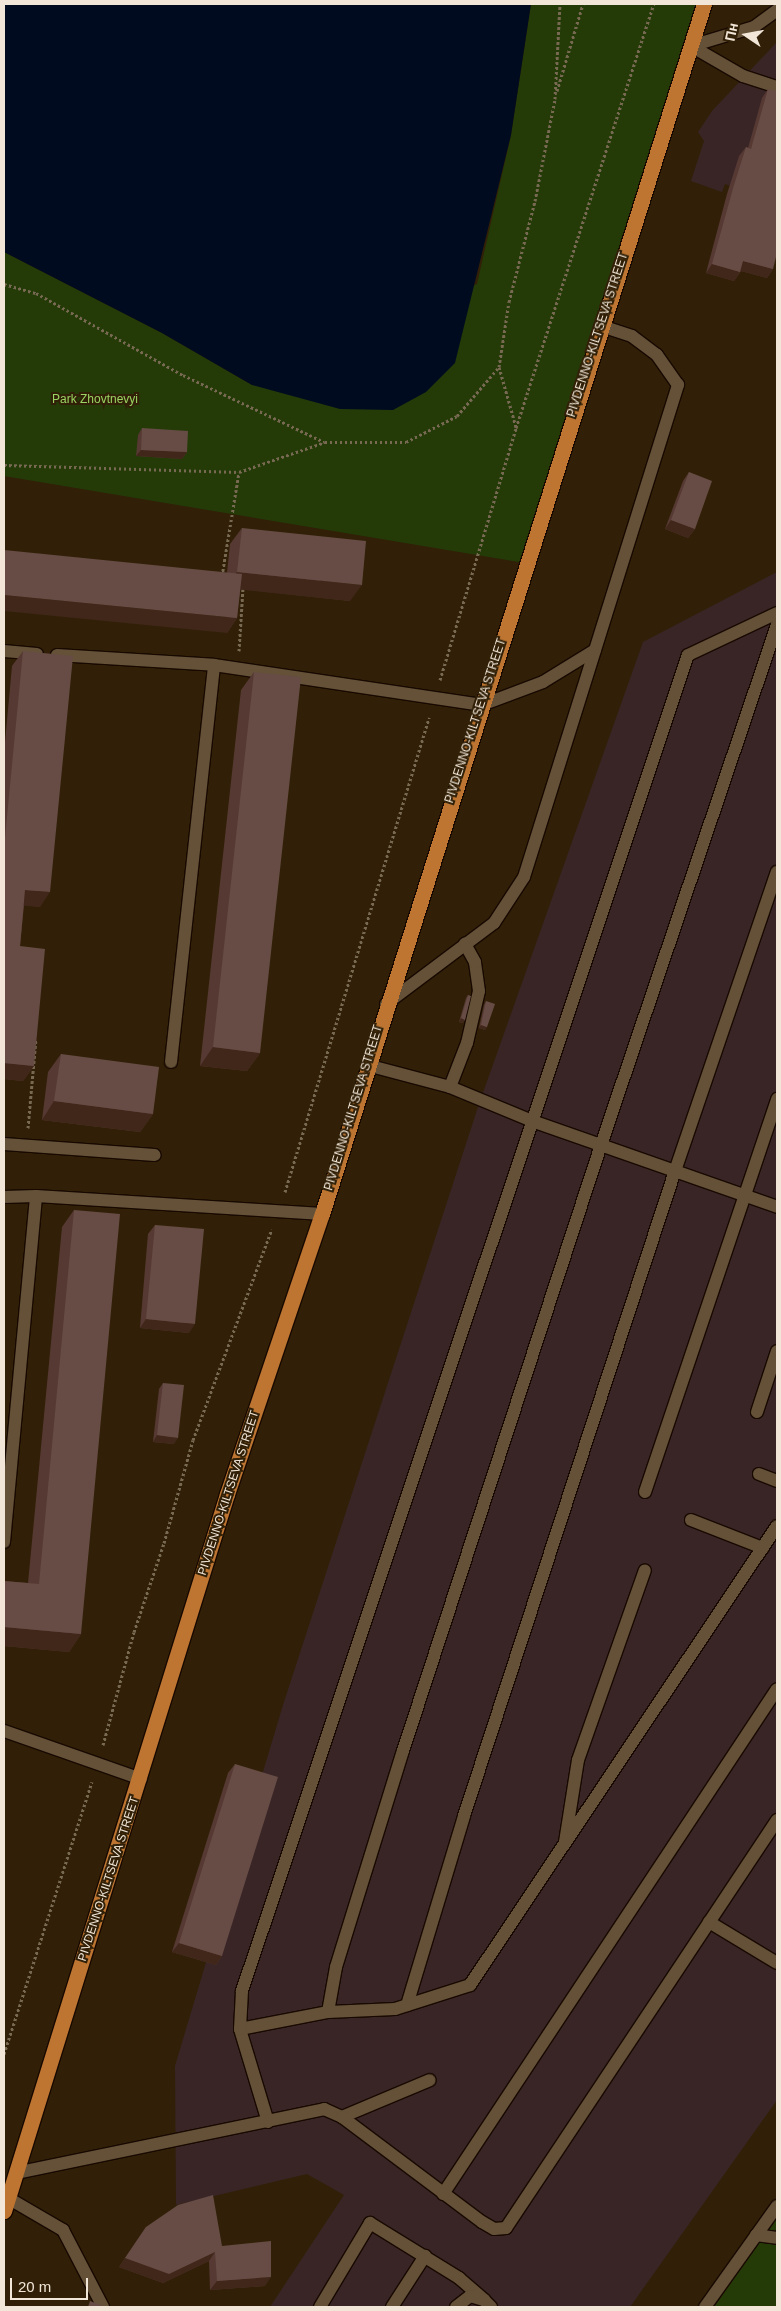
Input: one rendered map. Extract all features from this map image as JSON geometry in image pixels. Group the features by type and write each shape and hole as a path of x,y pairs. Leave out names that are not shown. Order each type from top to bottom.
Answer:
{"main road":[{"name":"PIVDENNO-KILTSEVA STREET","path":"6,2205 141,1779 227,1494 322,1214 386,1004 704,4"}],"lane":[{"path":"691,46 754,27 777,10"},
{"path":"691,46 743,76 777,87"},
{"path":"386,1004 494,923 524,877 678,385 657,354 632,336 601,326"},
{"path":"268,2122 240,2029 242,1990 688,655 777,613"},
{"path":"328,2012 336,1967 404,1751 601,1145 777,625"},
{"path":"4,652 214,665 436,696 482,705 543,682 595,650"},
{"path":"171,1062 214,665"},
{"path":"407,2005 464,1816 675,1171 777,872"},
{"path":"450,1087 467,1043 479,991 475,962 465,944"},
{"path":"367,1065 450,1087 532,1121 777,1207"},
{"path":"645,1492 735,1233 744,1195 777,1099"},
{"path":"4,1144 155,1155"},
{"path":"4,1542 36,1196"},
{"path":"4,1197 36,1196 278,1213 322,1214"},
{"path":"757,1412 777,1351"},
{"path":"759,1474 777,1481"},
{"path":"691,1520 763,1548"},
{"path":"240,2029 328,2012 395,2009 470,1985 777,1526"},
{"path":"564,1846 578,1760 645,1570"},
{"path":"443,2194 777,1689"},
{"path":"4,1732 98,1766 141,1779"},
{"path":"16,2173 324,2109 342,2117 443,2194 494,2229 506,2228 777,1820"},
{"path":"709,1922 777,1963"},
{"path":"342,2117 430,2080"},
{"path":"6,2205 63,2230 103,2307"},
{"path":"705,2307 777,2206"},
{"path":"320,2307 370,2223 459,2278 487,2303"},
{"path":"756,2235 777,2238"},
{"path":"392,2307 425,2256"},
{"path":"456,2307 470,2296 487,2303"}],"path":[{"path":"555,99 560,4"},
{"path":"516,428 499,367 509,302 535,201 555,99 583,4"},
{"path":"4,2054 98,1766 134,1632 164,1543 193,1440 278,1213 516,428 654,4"},
{"path":"4,284 36,293 183,375 324,442"},
{"path":"4,465 239,472 324,442 406,442 457,416 499,367"},
{"path":"221,583 239,472"},
{"path":"236,585 243,586 238,669"},
{"path":"26,1146 37,1028"}],"shaded area":[{"path":"777,42 777,201 725,184 722,192 691,181 704,141 698,132 712,111"},
{"path":"777,572 777,2100 630,2307 270,2307 344,2195 307,2174 176,2205 175,2066 283,1705 479,1104 643,642"}],"green space":[{"name":"Park Zhovtnevyi","path":"531,4 703,4 525,563 4,476 4,252 162,333 252,385 477,284 511,135"},
{"path":"777,2216 777,2307 714,2307"}],"water":[{"path":"4,4 531,4 511,135 455,363 426,392 393,410 340,409 252,385 162,333 4,252"}],"building":[{"path":"768,89 777,91 777,253 773,269 743,261 740,272 712,264 746,147 751,149"},
{"path":"142,428 188,431 187,452 141,450"},
{"path":"689,472 712,481 695,529 671,520"},
{"path":"242,528 366,541 362,585 237,572"},
{"path":"4,550 242,574 237,618 4,595"},
{"path":"23,651 73,656 50,892 25,890 20,946 45,949 34,1066 4,1063 4,848"},
{"path":"254,672 301,677 260,1053 213,1047"},
{"path":"468,995 471,996 465,1020 461,1018"},
{"path":"486,1001 495,1004 487,1027 481,1025"},
{"path":"61,1054 159,1067 153,1114 54,1101"},
{"path":"74,1210 120,1214 81,1634 4,1627 4,1581 39,1584"},
{"path":"155,1225 204,1229 195,1324 146,1319"},
{"path":"163,1383 184,1385 178,1438 157,1435"},
{"path":"235,1764 278,1777 222,1956 179,1943"},
{"path":"213,2195 222,2246 271,2241 271,2277 217,2281 215,2252 169,2274 125,2258 146,2227 178,2205"},
{"path":"90,2301 106,2307 88,2307"}]}
